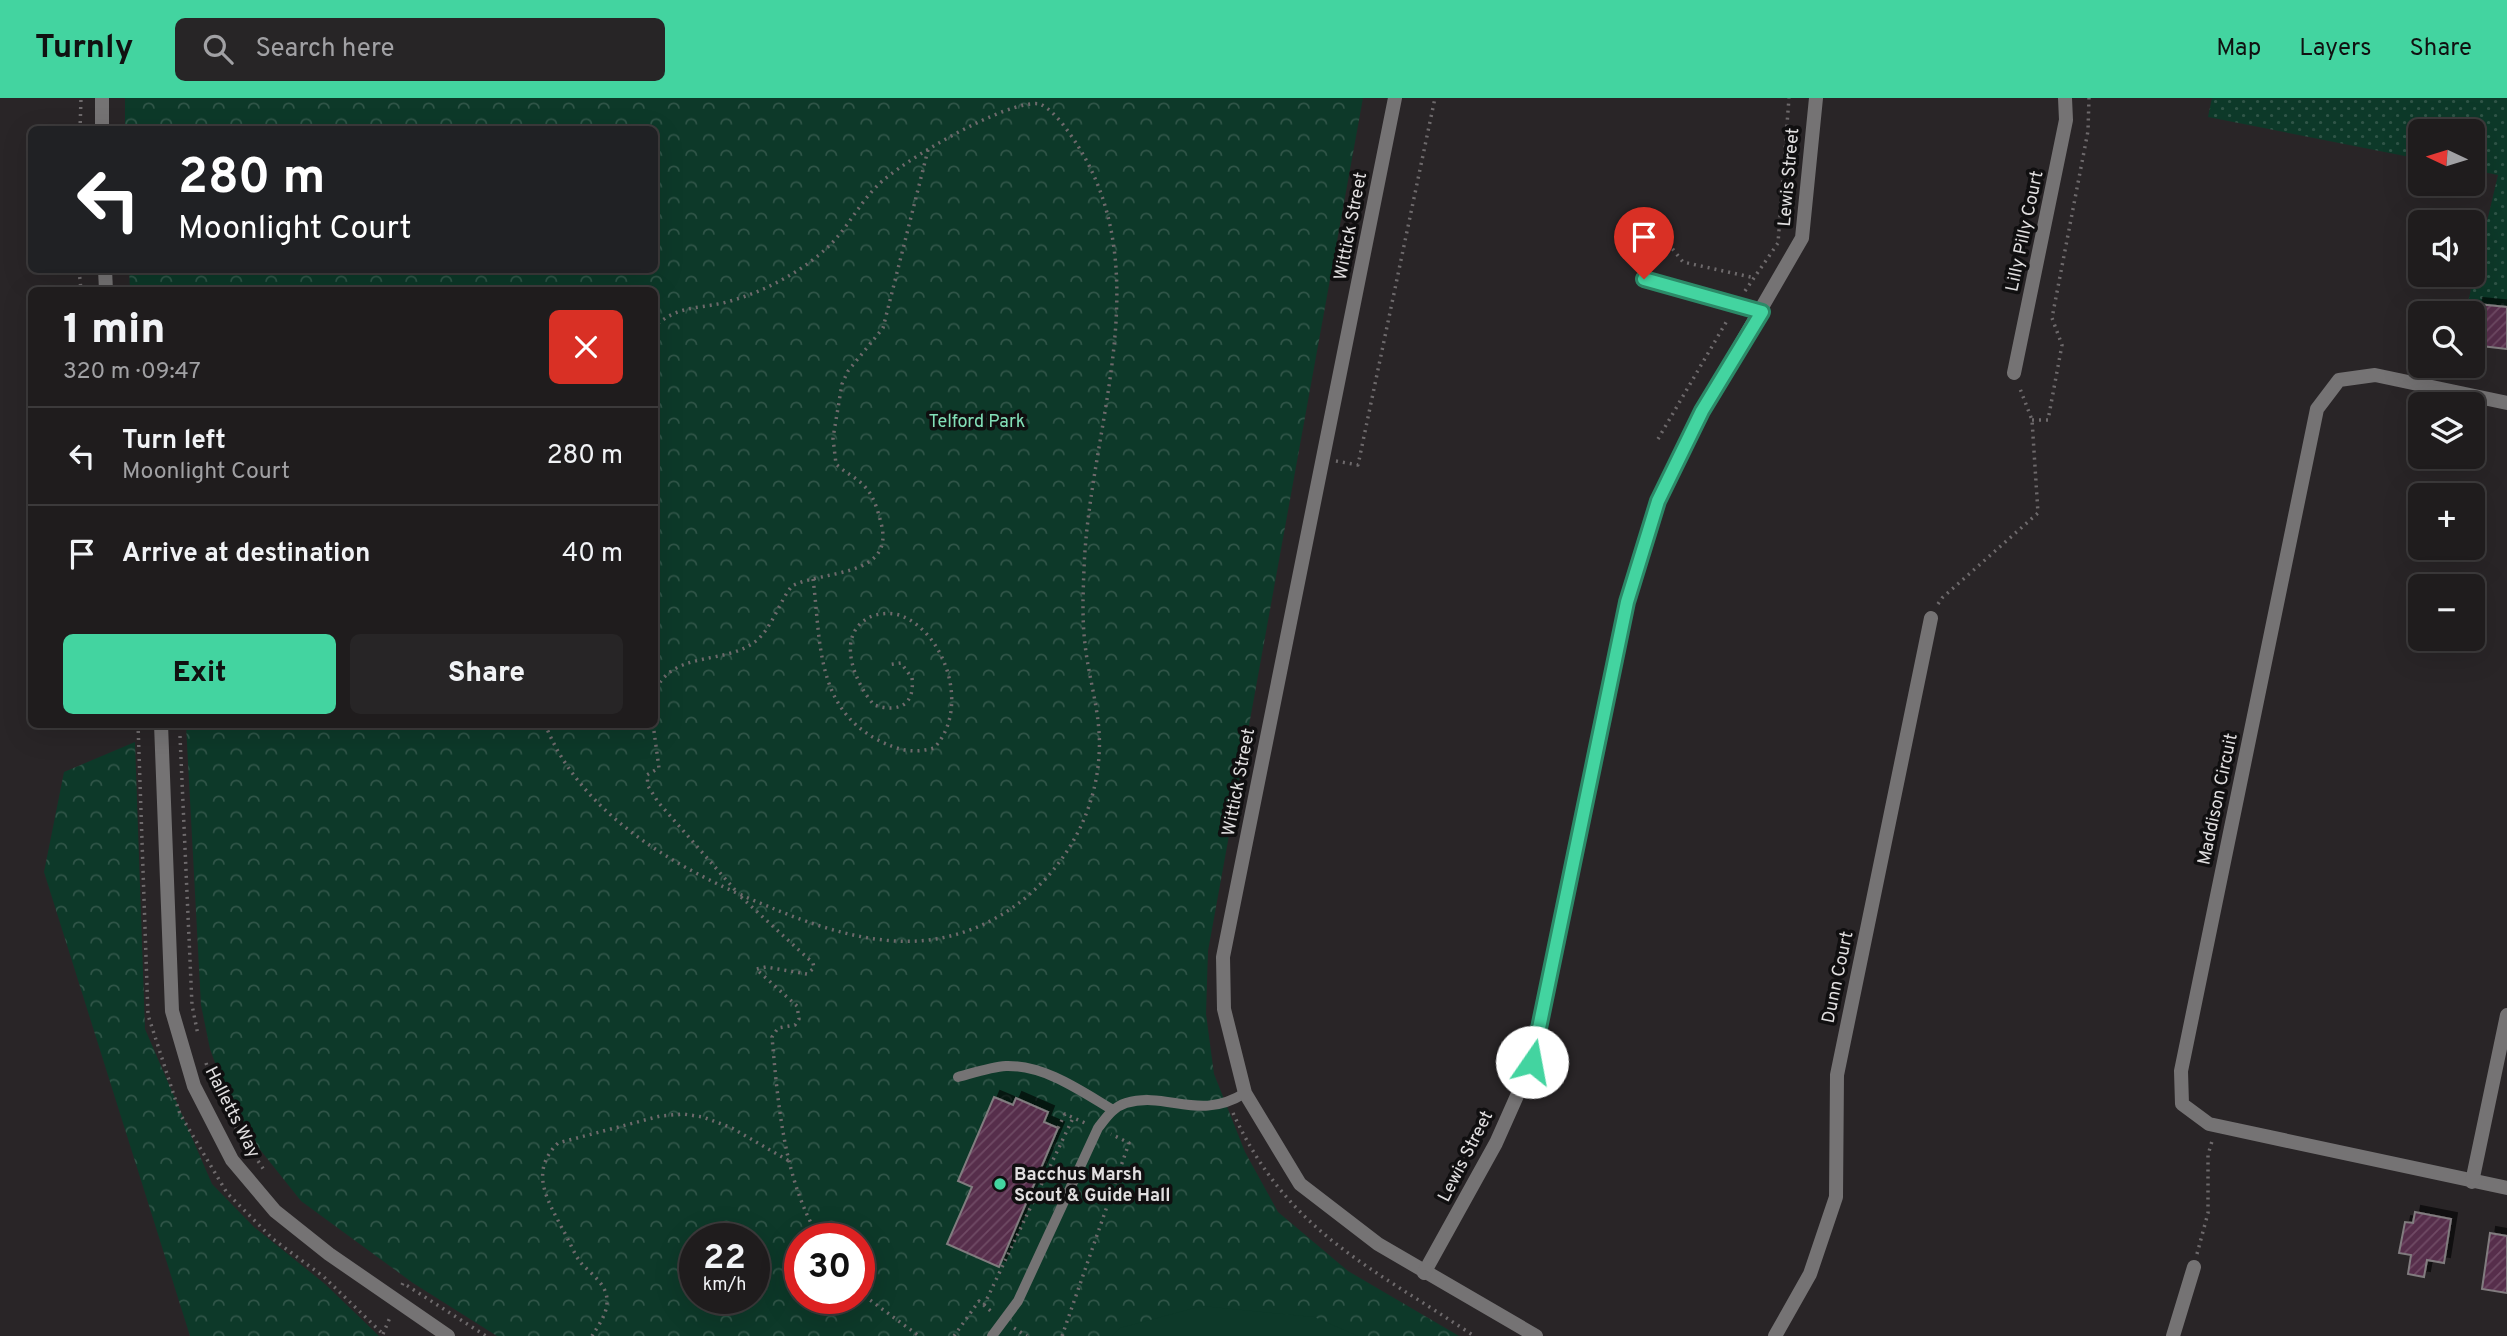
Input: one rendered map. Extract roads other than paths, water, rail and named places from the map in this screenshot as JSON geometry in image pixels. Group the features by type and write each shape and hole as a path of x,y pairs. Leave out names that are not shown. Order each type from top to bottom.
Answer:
{"street":[{"path":"102,98 102,126"},
{"name":"Wittick Street","path":"1395,98 1223,957 1224,1009 1245,1093 1300,1184 1378,1244 1536,1336"},
{"name":"Lewis Street","path":"1424,1273 1496,1143 1532,1062 1627,602 1658,501 1702,411 1762,312 1802,238 1816,98"},
{"name":"Lilly Pilly Court","path":"2014,373 2066,120 2065,98"},
{"path":"1644,279 1762,312"},
{"name":"Maddison Circuit","path":"2507,403 2375,374 2339,380 2317,409 2181,1071 2182,1104 2209,1124 2507,1188"},
{"name":"Dunn Court","path":"1775,1336 1810,1274 1836,1196 1837,1075 1931,618"},
{"name":"Halletts Way","path":"161,728 172,1011 194,1086 232,1160 275,1211 396,1302 448,1336"},
{"path":"2472,1182 2507,1015"},
{"path":"2173,1336 2194,1267"}],"lane":[{"path":"958,1077 1005,1066 1028,1068 1051,1076 1113,1110"},
{"path":"992,1336 1018,1301 1098,1128 1113,1110 1127,1103 1142,1102 1216,1107 1245,1093"}],"place":[{"name":"Bacchus Marsh Scout & Guide Hall","path":"1000,1184"}],"park label":[{"name":"Telford Park","path":"977,421"}]}
